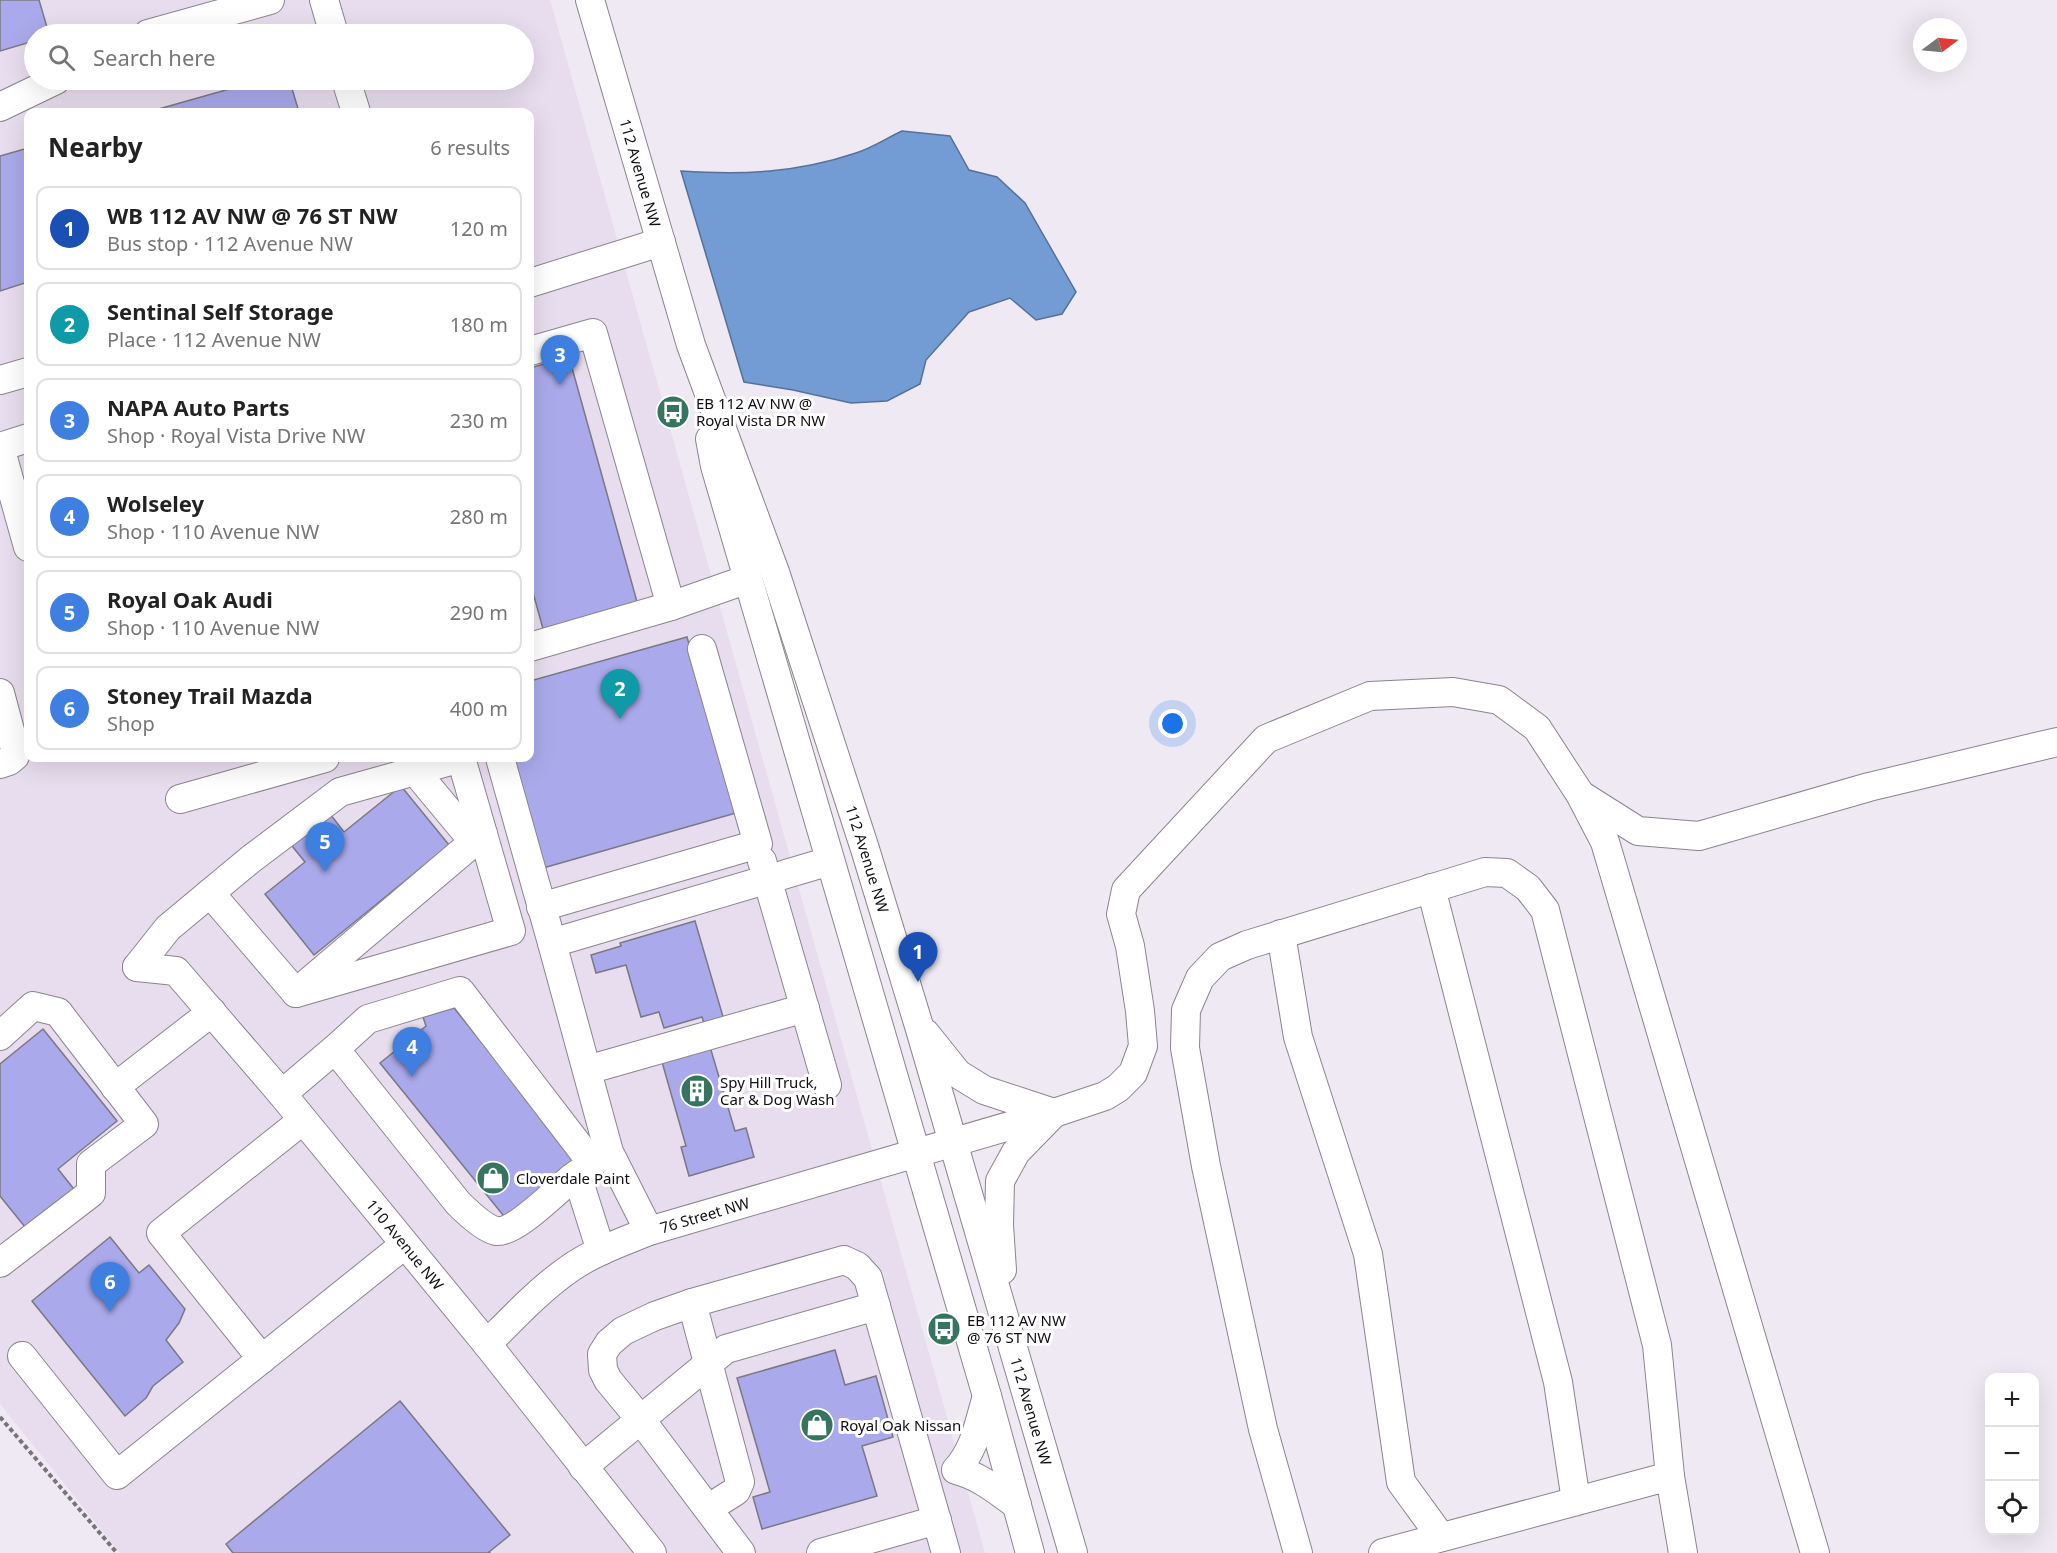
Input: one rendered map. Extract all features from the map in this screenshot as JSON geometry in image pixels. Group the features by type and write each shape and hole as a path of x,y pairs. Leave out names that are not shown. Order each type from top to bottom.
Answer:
{"street":[{"path":"184,24 270,0"},
{"path":"324,0 331,24"},
{"name":"112 Avenue NW","path":"590,0 691,345 776,572 865,849 1073,1553"},
{"path":"0,107 35,90"},
{"path":"349,90 355,108"},
{"path":"534,282 661,242"},
{"path":"534,350 593,333 671,606"},
{"name":"112 Avenue NW","path":"691,345 715,466 987,1396 1030,1553"},
{"path":"0,380 24,373"},
{"path":"24,439 0,447 24,533"},
{"path":"534,646 671,606 748,579"},
{"path":"702,649 827,1085"},
{"name":"76 Street NW","path":"487,1344 543,1290 570,1268 601,1251 649,1231 1054,1113 1106,1096 1118,1088 1133,1073 1143,1046 1130,946 1121,914 1126,890 1266,740 1371,696 1453,692 1499,700 1537,728 1580,794 1605,842 1815,1553"},
{"path":"0,693 15,748 15,756 0,764"},
{"path":"1580,794 1638,831 1699,836 1869,787 2057,742"},
{"path":"180,799 311,762"},
{"path":"296,993 210,893 340,792 447,762"},
{"path":"296,993 511,931 478,838 462,762"},
{"path":"501,762 587,1070 591,1164 582,1191 601,1251"},
{"path":"416,771 478,838"},
{"path":"296,993 478,838"},
{"path":"542,907 758,844"},
{"path":"552,943 831,861"},
{"path":"1298,1553 1263,1429 1206,1166 1185,1048 1186,1010 1200,978 1220,957 1281,934 1485,872 1507,873 1528,888 1545,910 1657,1345 1670,1476 1683,1553"},
{"path":"657,873 667,909"},
{"path":"1431,888 1558,1383 1576,1501"},
{"name":"110 Avenue NW","path":"210,893 168,928 137,967 176,971 282,1094 487,1344 652,1553"},
{"path":"1281,934 1299,1037 1368,1254 1401,1482 1441,1538"},
{"path":"282,1094 368,1019 460,992 591,1164 649,1231"},
{"path":"0,1036 33,1006 58,1011 144,1124 91,1164 91,1193 0,1263"},
{"path":"587,1070 805,1008"},
{"path":"115,1087 212,1012"},
{"path":"919,1026 958,1074 984,1089 1054,1113 1016,1152 1000,1181 999,1225 1005,1323"},
{"path":"335,1049 458,1203 470,1215 494,1231 504,1231 517,1223 591,1164"},
{"path":"262,1359 161,1233 303,1120"},
{"path":"22,1356 117,1475 404,1245"},
{"path":"741,1553 608,1380 603,1370 602,1354 609,1343 623,1331 655,1316 692,1303 844,1260 857,1266 868,1278 946,1553"},
{"path":"692,1303 740,1482 736,1491 708,1508"},
{"path":"583,1467 726,1349 876,1306"},
{"path":"956,1470 974,1444 987,1396"},
{"path":"925,1478 956,1470 970,1474 986,1482 1017,1506"},
{"path":"1383,1553 1670,1476"},
{"path":"821,1553 937,1520"}],"path":[{"path":"0,1417 117,1553"}],"shaded area":[{"path":"0,0 550,0 985,1553 120,1553 0,1404"}],"water":[{"path":"902,131 950,136 969,170 997,177 1025,203 1076,292 1062,314 1036,320 1010,298 969,312 926,360 920,384 887,401 851,403 744,382 681,171 726,173 791,169 834,160 862,151"}],"building":[{"path":"0,0 39,0 46,24 24,24 24,44 0,51"},
{"path":"226,90 292,90 298,108 162,108"},
{"path":"24,149 24,283 0,291 0,156"},
{"path":"569,357 639,609 545,636 534,596 534,367"},
{"path":"687,637 736,813 543,868 513,762 534,762 534,680"},
{"path":"401,786 449,845 314,955 265,894 305,862 288,841 327,810 344,832"},
{"path":"695,921 726,1027 707,1033 702,1017 664,1028 659,1012 641,1017 626,965 596,973 591,955 621,946 620,943"},
{"path":"454,1008 578,1162 507,1220 380,1063 426,1026 423,1017"},
{"path":"43,1029 117,1121 58,1169 77,1193 29,1232 0,1196 0,1064"},
{"name":"Spy Hill Truck, Car & Dog Wash","path":"708,1040 735,1131 746,1128 754,1157 689,1176 681,1147 686,1146 660,1055"},
{"path":"110,1237 139,1273 149,1265 185,1309 179,1323 166,1340 183,1362 153,1386 146,1398 125,1416 32,1301"},
{"path":"835,1350 845,1385 876,1376 893,1437 862,1446 877,1496 762,1529 753,1497 770,1492 737,1378"},
{"path":"400,1401 510,1535 490,1553 233,1553 226,1544"}],"place":[{"name":"NAPA Auto Parts","path":"560,385"},
{"name":"EB 112 AV NW @ Royal Vista DR NW","path":"673,412"},
{"name":"Sentinal Self Storage","path":"620,719"},
{"name":"Royal Oak Audi","path":"325,872"},
{"name":"WB 112 AV NW @ 76 ST NW","path":"918,982"},
{"name":"Wolseley","path":"412,1077"},
{"name":"Spy Hill Truck, Car & Dog Wash","path":"697,1091"},
{"name":"Cloverdale Paint","path":"493,1178"},
{"name":"Stoney Trail Mazda","path":"110,1312"},
{"name":"EB 112 AV NW @ 76 ST NW","path":"944,1329"},
{"name":"Royal Oak Nissan","path":"817,1425"}]}
